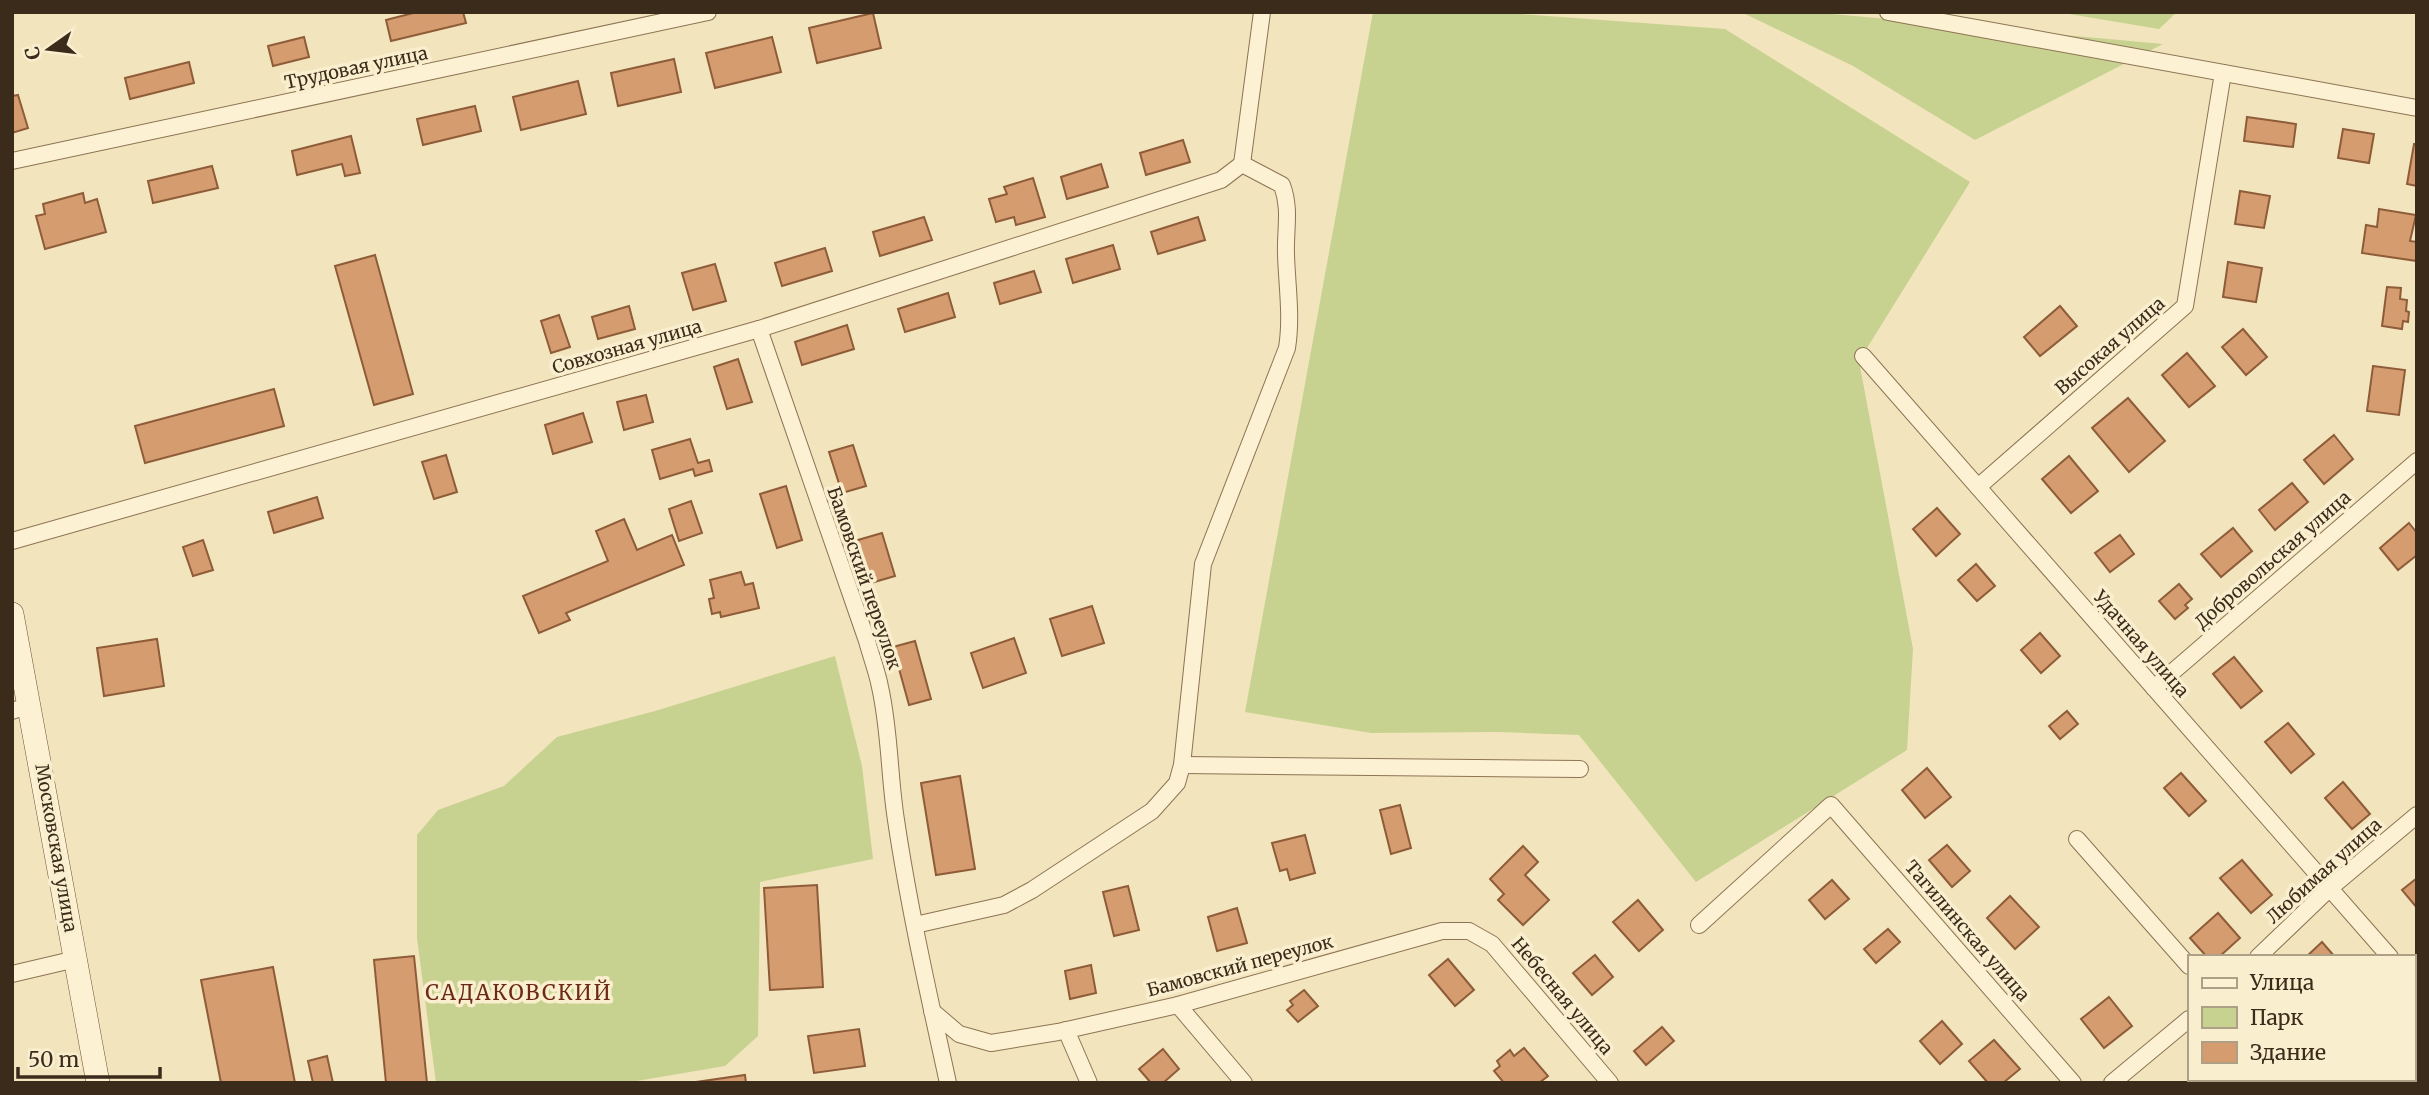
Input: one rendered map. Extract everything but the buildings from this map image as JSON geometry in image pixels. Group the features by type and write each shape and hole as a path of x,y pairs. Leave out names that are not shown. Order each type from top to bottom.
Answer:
{"main road":[{"name":"Московская улица","path":"12,614 21,708 76,959 98,1083"}],"street":[{"name":"Трудовая улица","path":"12,160 708,12"},
{"path":"915,925 1004,905 1152,811 1177,783 1182,765 1203,564 1287,348 1290,330 1285,251 1289,202 1282,185 1242,164 1262,12"},
{"path":"1888,12 2417,108"},
{"name":"Высокая улица","path":"1978,487 2185,306 2223,73"},
{"name":"Совхозная улица","path":"12,541 759,329 1221,180 1242,164"},
{"name":"Бамовский переулок","path":"759,329 867,641 880,687 891,790 915,925 948,1083"},
{"name":"Удачная улица","path":"1863,356 2388,955"},
{"name":"Добровольская улица","path":"2154,688 2417,461"},
{"path":"1182,765 1580,769"},
{"name":"Тагилинская улица","path":"1699,925 1831,805 2073,1083"},
{"name":"Любимая улица","path":"2260,955 2330,888 2417,815"},
{"path":"2077,839 2188,965"},
{"name":"Бамовский переулок","path":"932,1011 959,1034 991,1043 1066,1030 1178,1004 1441,931"},
{"name":"Небесная улица","path":"1441,931 1469,931 1492,944 1610,1083"},
{"path":"12,974 76,959"},
{"path":"1178,1004 1244,1083"},
{"path":"2112,1083 2188,1020"},
{"path":"1066,1030 1089,1083"}],"green space":[{"path":"1373,12 1495,12 1725,29 1970,182 1859,361 1913,649 1907,750 1696,882 1579,735 1497,732 1371,733 1245,712"},
{"path":"1741,12 1810,12 2163,44 1975,140 1853,66"},
{"path":"2057,12 2177,12 2159,29"},
{"path":"835,656 862,766 873,859 760,882 758,1036 725,1066 625,1083 436,1083 417,938 417,835 438,810 504,786 557,737 655,711"}],"district":[{"name":"САДАКОВСКИЙ","path":"519,993"}]}
